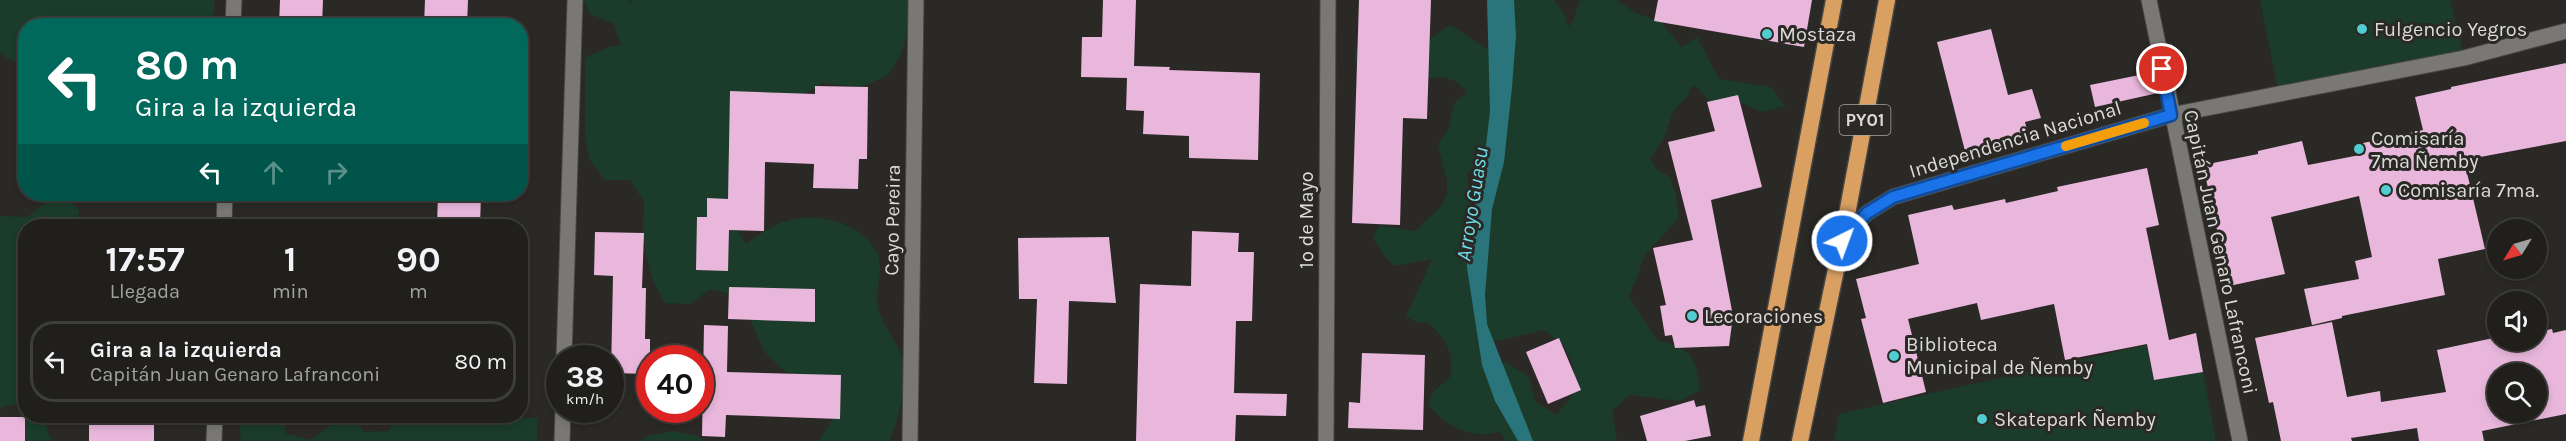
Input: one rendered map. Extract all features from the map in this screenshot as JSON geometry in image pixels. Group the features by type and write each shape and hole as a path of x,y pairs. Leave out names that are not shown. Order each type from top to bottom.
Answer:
{"highway":[{"name":"PY01","path":"1751,441 1834,0"},
{"name":"PY01","path":"1800,441 1842,241 1887,0"}],"street":[{"path":"233,18 234,0"},
{"path":"564,345 574,0"},
{"name":"Cayo Pereira","path":"910,441 916,0"},
{"name":"1º de Mayo","path":"1326,441 1328,0"},
{"name":"Capitán Juan Genaro Lafranconi","path":"2148,0 2240,441"},
{"name":"Independencia Nacional","path":"1842,241 1867,213 1893,197 2171,115 2464,58 2566,31"},
{"path":"224,219 225,201"},
{"path":"214,441 215,423"},
{"path":"562,441 563,423"}],"green space":[{"path":"0,0 214,0 213,18 18,18 18,62 11,61 0,53"},
{"path":"584,0 628,0 632,3 631,0 911,0 908,29 901,54 888,75 862,87 822,83 800,97 777,107 733,223 746,244 778,224 802,218 827,219 839,223 861,234 870,243 877,253 880,265 878,309 898,348 904,371 903,395 890,441 819,441 841,406 831,381 805,380 783,370 764,351 750,319 734,295 710,289 690,304 665,303 653,281 646,255 643,229 644,202 630,180 605,180 589,159 585,134 585,58 611,46 621,45 614,24 590,14"},
{"path":"1502,0 1554,0 1564,13 1568,27 1573,21 1580,0 1617,0 1635,13 1660,21 1681,48 1697,37 1719,79 1771,87 1785,106 1761,112 1738,101 1713,105 1696,86 1690,88 1690,93 1673,111 1664,138 1650,159 1657,170 1669,176 1676,194 1679,218 1646,253 1629,297 1657,340 1678,347 1690,355 1694,361 1700,390 1680,401 1629,395 1612,411 1617,441 1506,441 1499,431 1490,434 1470,433 1451,425 1435,413 1429,405 1431,394 1450,377 1451,361 1448,347 1429,323 1416,322 1406,316 1432,259 1395,266 1386,258 1373,238 1378,227 1415,231 1442,206 1447,194 1447,181 1438,145 1449,128 1454,103 1465,94 1465,90 1455,81 1443,77 1367,83 1355,62 1355,50 1363,41 1428,53 1430,39 1449,25 1492,52","holes":["1471,169 1474,171 1482,196 1473,213 1467,175","1544,330 1564,346 1574,368 1572,396 1556,415 1535,401 1529,377 1506,362 1490,369 1480,338 1498,341"]},
{"name":"Fulgencio Yegros","path":"2260,0 2450,0 2464,58 2278,89"},
{"path":"46,202 71,202 79,210 78,219 18,219 18,404 5,406 0,410 0,216 28,217"},
{"path":"2147,345 2154,380 2203,372 2216,441 1834,441 1839,414"},
{"path":"528,418 537,418 537,441 241,441 239,423 284,423 286,434 311,440 334,423 358,423 364,432 388,431 394,423 528,423"},
{"path":"19,423 46,423 52,441 15,441"},
{"path":"673,431 698,436 705,441 641,441 648,436"}],"water":[{"path":"1487,0 1514,0 1516,36 1504,162 1492,209 1485,295 1487,324 1533,441 1518,441 1495,401 1482,365 1467,268 1468,230 1483,172 1490,111"}],"building":[{"path":"280,0 323,0 322,18 279,18"},
{"path":"425,0 468,0 467,18 424,18"},
{"path":"1103,0 1136,0 1134,66 1170,67 1169,70 1260,73 1258,160 1189,158 1189,136 1143,134 1144,111 1126,110 1127,78 1081,77 1082,37 1102,37"},
{"path":"1359,0 1431,0 1427,119 1403,118 1400,225 1352,223"},
{"name":"Mostaza","path":"1658,0 1812,0 1804,47 1654,21"},
{"path":"1991,29 2008,95 2032,89 2041,118 2025,122 2028,134 1965,151 1937,42"},
{"path":"2566,63 2566,141 2464,160 2485,249 2438,259 2445,295 2342,316 2342,318 2312,325 2304,289 2359,279 2355,261 2372,257 2359,196 2271,217 2285,274 2229,286 2203,165 2258,154 2258,151 2302,141 2308,165 2365,154 2363,143 2423,130 2415,97 2451,89 2451,87"},
{"path":"2154,72 2158,93 2095,107 2090,85"},
{"path":"815,86 868,87 867,159 859,159 858,189 813,188 814,164 765,162 764,231 729,230 728,271 696,270 697,217 707,217 707,198 728,199 730,91 815,94"},
{"path":"1738,95 1762,187 1711,200 1733,316 1729,346 1675,348 1672,335 1665,336 1660,306 1666,305 1653,248 1693,240 1668,142 1715,131 1707,102"},
{"path":"2147,168 2159,225 2146,228 2169,340 2196,333 2203,372 2154,380 2147,344 2065,360 2054,304 1981,320 1977,303 1908,319 1926,392 1883,403 1861,319 1866,318 1856,279 1919,264 1908,215 1952,205 1954,210 2005,199 2006,203 2058,191 2057,187"},
{"path":"438,201 481,201 480,219 437,219"},
{"path":"1192,231 1239,233 1238,252 1254,252 1252,321 1236,321 1234,393 1287,394 1286,416 1236,415 1235,441 1136,441 1140,284 1191,286"},
{"path":"595,232 644,233 642,288 646,288 645,339 650,339 650,345 636,345 636,374 624,373 624,345 612,345 613,276 594,275"},
{"path":"1109,237 1116,303 1069,301 1067,384 1034,383 1037,299 1019,299 1018,238"},
{"path":"729,287 815,289 815,322 728,319"},
{"path":"2332,322 2347,397 2380,391 2381,402 2446,392 2437,350 2487,339 2487,351 2547,351 2547,330 2552,329 2553,333 2566,330 2566,414 2547,418 2547,363 2487,363 2487,423 2522,423 2482,431 2484,441 2419,441 2417,428 2351,438 2352,441 2281,441 2273,402 2269,403 2255,338"},
{"path":"704,325 728,326 727,372 841,375 840,419 726,415 725,437 702,436 702,423 714,423 714,345 704,345"},
{"path":"1559,338 1581,390 1548,404 1526,352"},
{"path":"1362,353 1425,355 1423,430 1348,428 1349,402 1360,403"},
{"path":"1694,400 1696,407 1705,405 1711,436 1685,441 1647,441 1640,416"},
{"path":"0,417 18,417 18,423 25,423 25,441 0,441"},
{"path":"89,423 154,423 154,441 89,441"}],"slow traffic":[{"path":"2066,146 2144,123"}],"place":[{"name":"Fulgencio Yegros","path":"2362,29"},
{"name":"Mostaza","path":"1767,34"},
{"name":"Comisaría 7ma Ñemby","path":"2359,149"},
{"name":"Comisaría 7ma.","path":"2386,190"},
{"name":"Lecoraciones","path":"1692,316"},
{"name":"Biblioteca Municipal de Ñemby","path":"1894,356"},
{"name":"Skatepark Ñemby","path":"1982,419"}],"route":[{"path":"1842,241 1867,213 1893,197 2171,115 2162,69"}],"water label":[{"name":"Arroyo Guasu","path":"1472,204"}]}
